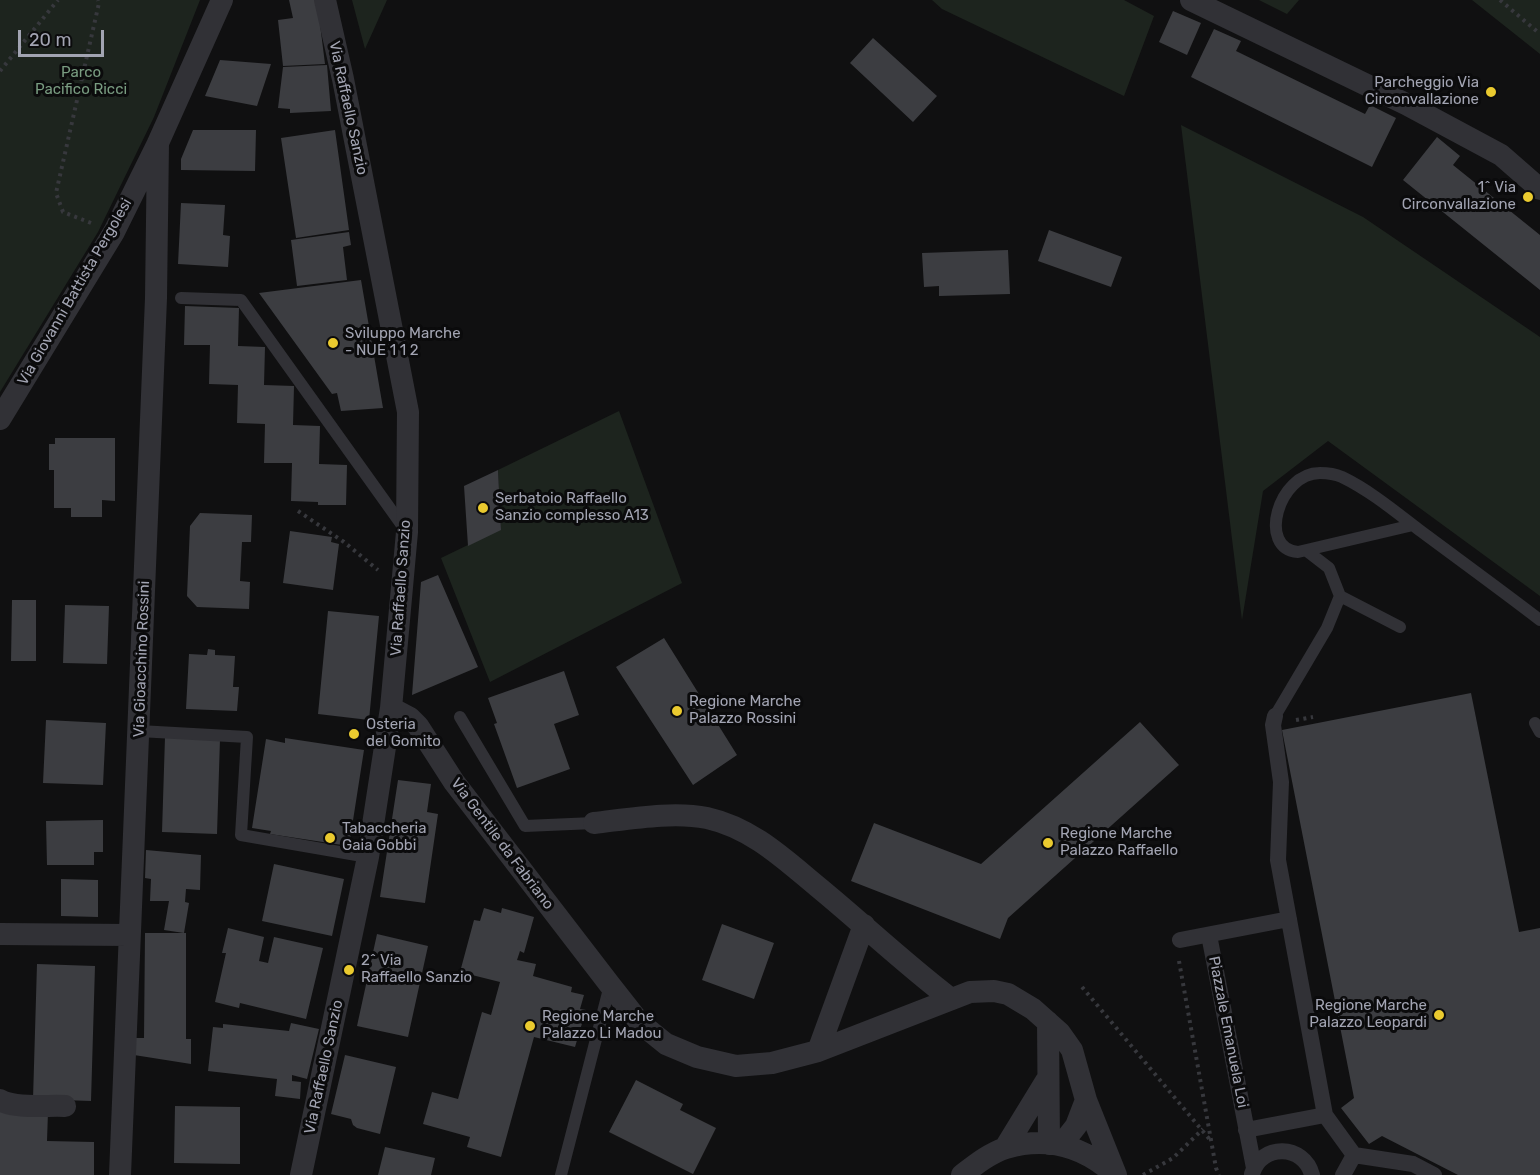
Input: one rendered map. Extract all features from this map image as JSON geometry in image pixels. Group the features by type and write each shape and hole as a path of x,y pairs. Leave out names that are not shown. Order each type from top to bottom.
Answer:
{"street":[{"name":"Via Giovanni Battista Pergolesi","path":"0,419 114,232 158,143 222,0"},
{"name":"Via Raffaello Sanzio","path":"301,1175 368,857 391,708 407,532 408,412 343,79 325,0"},
{"path":"1191,0 1406,105 1501,155 1540,189"},
{"name":"Via Gioacchino Rossini","path":"120,1175 156,298 158,143"},
{"name":"Via Gentile da Fabriano","path":"391,708 410,718 418,726 454,782 610,985 640,1023 666,1044 697,1057 736,1066 772,1063 818,1051 951,999 982,991 1008,994 1022,1001 1048,1022 1060,1033 1072,1050 1086,1100 1115,1175"},
{"path":"1275,716 1273,725 1281,782 1278,860 1325,1115 1354,1155 1413,1164 1434,1175"},
{"path":"594,823 688,816 723,822 739,828 772,849 951,999"},
{"name":"Piazzale Emanuela Loi","path":"1180,940 1289,919"},
{"path":"818,1051 864,925"},
{"path":"0,934 129,935"},
{"name":"Piazzale Emanuela Loi","path":"1209,935 1253,1172"},
{"path":"1048,1022 1047,1080 1055,1144"},
{"path":"1005,1148 1047,1080"},
{"path":"0,1100 21,1105 65,1106"},
{"path":"1055,1144 1076,1126 1086,1100"},
{"name":"Piazzale Emanuela Loi","path":"1246,1130 1325,1115"},
{"path":"962,1175 1005,1148 1055,1144 1080,1150 1099,1161 1115,1175"},
{"name":"Piazzale Emanuela Loi","path":"1253,1172 1259,1160 1268,1154 1288,1151 1298,1155 1306,1162 1312,1175"},
{"path":"1343,1175 1354,1155"}],"lane":[{"path":"181,298 241,300 407,532"},
{"path":"1413,525 1307,551 1293,552 1281,543 1276,527 1276,515 1283,496 1293,483 1301,478 1317,473 1339,476 1413,525 1540,620"},
{"path":"1307,551 1329,568 1340,596 1400,627"},
{"path":"1275,716 1327,628 1340,596"},
{"path":"460,717 525,826 594,823"},
{"path":"139,731 247,736 241,835 368,857"},
{"path":"561,1175 610,985"}],"path":[{"path":"0,71 58,0"},
{"path":"98,0 57,193 63,212 114,232"},
{"path":"1500,0 1540,34"},
{"path":"298,511 344,542 402,589"},
{"path":"1179,959 1219,1175"},
{"path":"1082,987 1212,1142"},
{"path":"1143,1175 1173,1158 1203,1129"}],"green space":[{"name":"Parco Pacifico Ricci","path":"0,0 200,0 154,117 98,232 0,392"},
{"path":"352,0 387,0 365,49"},
{"path":"932,0 1124,0 1154,16 1124,96 942,9"},
{"path":"1259,0 1299,0 1287,14"},
{"path":"1472,0 1540,0 1540,54"},
{"path":"1181,125 1363,217 1540,337 1540,596 1328,441 1263,491 1242,620"},
{"path":"619,411 682,583 490,682 441,558 501,529 498,470"}],"building":[{"path":"289,0 317,0 325,64 283,66 278,20 293,18"},
{"path":"1173,11 1201,23 1187,55 1159,42"},
{"path":"1214,29 1241,41 1236,51 1365,114 1370,105 1396,118 1372,167 1191,77"},
{"path":"873,38 937,96 913,122 850,63"},
{"path":"220,60 271,64 257,106 205,96"},
{"path":"327,65 331,111 290,113 290,109 278,108 283,67"},
{"path":"193,130 256,130 255,171 181,170 181,159"},
{"path":"335,130 349,230 296,238 281,138"},
{"path":"1437,137 1460,156 1453,165 1540,235 1540,290 1403,180"},
{"path":"181,203 225,205 223,235 230,236 228,267 178,264"},
{"path":"1049,230 1122,257 1111,287 1038,261"},
{"path":"349,232 351,245 343,247 347,280 297,286 291,240"},
{"path":"1008,250 1010,294 939,296 939,286 924,287 922,253"},
{"name":"Sviluppo Marche - NUE 1 1 2","path":"361,280 383,408 341,411 337,393 332,394 259,293"},
{"path":"185,306 239,308 238,346 265,347 264,385 294,386 293,425 320,426 319,464 347,465 346,505 318,505 318,502 291,501 292,463 264,463 265,424 237,423 238,385 209,384 210,345 184,345"},
{"path":"55,438 115,438 115,501 102,500 102,517 71,517 71,508 54,508 54,470 49,470 49,444 55,444"},
{"name":"Serbatoio Raffaello Sanzio complesso A13","path":"498,470 501,530 468,546 464,486"},
{"path":"200,513 252,515 251,542 242,542 240,581 250,582 249,609 197,607 187,596 190,526"},
{"path":"290,531 332,537 331,542 339,544 333,590 283,583"},
{"path":"438,575 478,667 412,695 421,582"},
{"path":"12,600 36,600 36,661 11,661"},
{"path":"65,605 109,606 107,664 63,663"},
{"path":"328,611 379,616 369,720 318,714"},
{"name":"Regione Marche Palazzo Rossini","path":"664,638 737,755 693,785 616,667"},
{"path":"208,649 215,650 215,655 235,656 233,687 239,687 237,711 186,709 189,654 207,655"},
{"path":"564,671 579,715 554,724 570,769 517,788 494,724 497,723 488,698"},
{"name":"Regione Marche Palazzo Leopardi","path":"1471,693 1519,932 1540,928 1540,1175 1458,1175 1382,1136 1369,1144 1341,1108 1354,1098 1282,730"},
{"path":"46,720 106,723 103,785 43,783"},
{"name":"Regione Marche Palazzo Raffaello","path":"1140,722 1179,765 1008,918 1000,939 851,881 874,823 981,864"},
{"path":"165,737 220,739 217,834 162,832"},
{"path":"285,738 364,750 349,846 270,834 271,831 252,828 266,739 285,743"},
{"path":"398,780 431,784 427,812 438,814 425,903 380,897"},
{"path":"103,820 103,852 94,852 94,865 47,865 46,821"},
{"path":"146,850 201,855 200,890 186,889 185,902 189,903 184,933 164,930 169,901 150,901 151,879 145,878"},
{"path":"274,864 344,879 332,936 262,921"},
{"path":"61,879 98,880 98,917 61,916"},
{"name":"Regione Marche Palazzo Li Madou","path":"484,908 501,913 502,908 534,917 524,953 520,951 517,960 536,964 533,976 572,987 571,992 584,995 580,1009 586,1010 575,1047 534,1037 501,1157 467,1147 470,1137 423,1124 432,1092 458,1099 482,1012 491,1015 500,982 460,972 474,920 480,921"},
{"path":"722,924 774,943 754,999 702,980"},
{"path":"228,928 264,937 259,961 268,963 274,937 323,948 306,1019 240,1003 239,1008 215,1002 226,953 222,953"},
{"path":"145,933 186,933 186,1039 191,1039 191,1064 134,1055 134,1038 144,1038"},
{"path":"377,934 428,946 408,1037 357,1026"},
{"path":"37,964 95,966 91,1101 33,1099"},
{"path":"291,1023 319,1029 307,1079 292,1075 292,1081 301,1082 300,1099 275,1096 277,1079 208,1071 213,1027 223,1028 223,1024 289,1031"},
{"path":"345,1055 396,1067 380,1134 357,1128 351,1119 331,1114"},
{"path":"636,1080 683,1104 680,1110 716,1128 693,1174 609,1132"},
{"path":"175,1106 240,1107 240,1164 174,1163"},
{"path":"0,1110 48,1112 47,1141 94,1142 94,1175 0,1175"},
{"path":"385,1147 435,1158 431,1175 378,1175"}],"place":[{"name":"Parcheggio Via Circonvallazione","path":"1491,92"},
{"name":"1^ Via Circonvallazione","path":"1528,197"},
{"name":"Sviluppo Marche - NUE 1 1 2","path":"333,343"},
{"name":"Serbatoio Raffaello Sanzio complesso A13","path":"483,508"},
{"name":"Regione Marche Palazzo Rossini","path":"677,711"},
{"name":"Osteria del Gomito","path":"354,734"},
{"name":"Tabaccheria Gaia Gobbi","path":"330,838"},
{"name":"Regione Marche Palazzo Raffaello","path":"1048,843"},
{"name":"2^ Via Raffaello Sanzio","path":"349,970"},
{"name":"Regione Marche Palazzo Leopardi","path":"1439,1015"},
{"name":"Regione Marche Palazzo Li Madou","path":"530,1026"}]}
